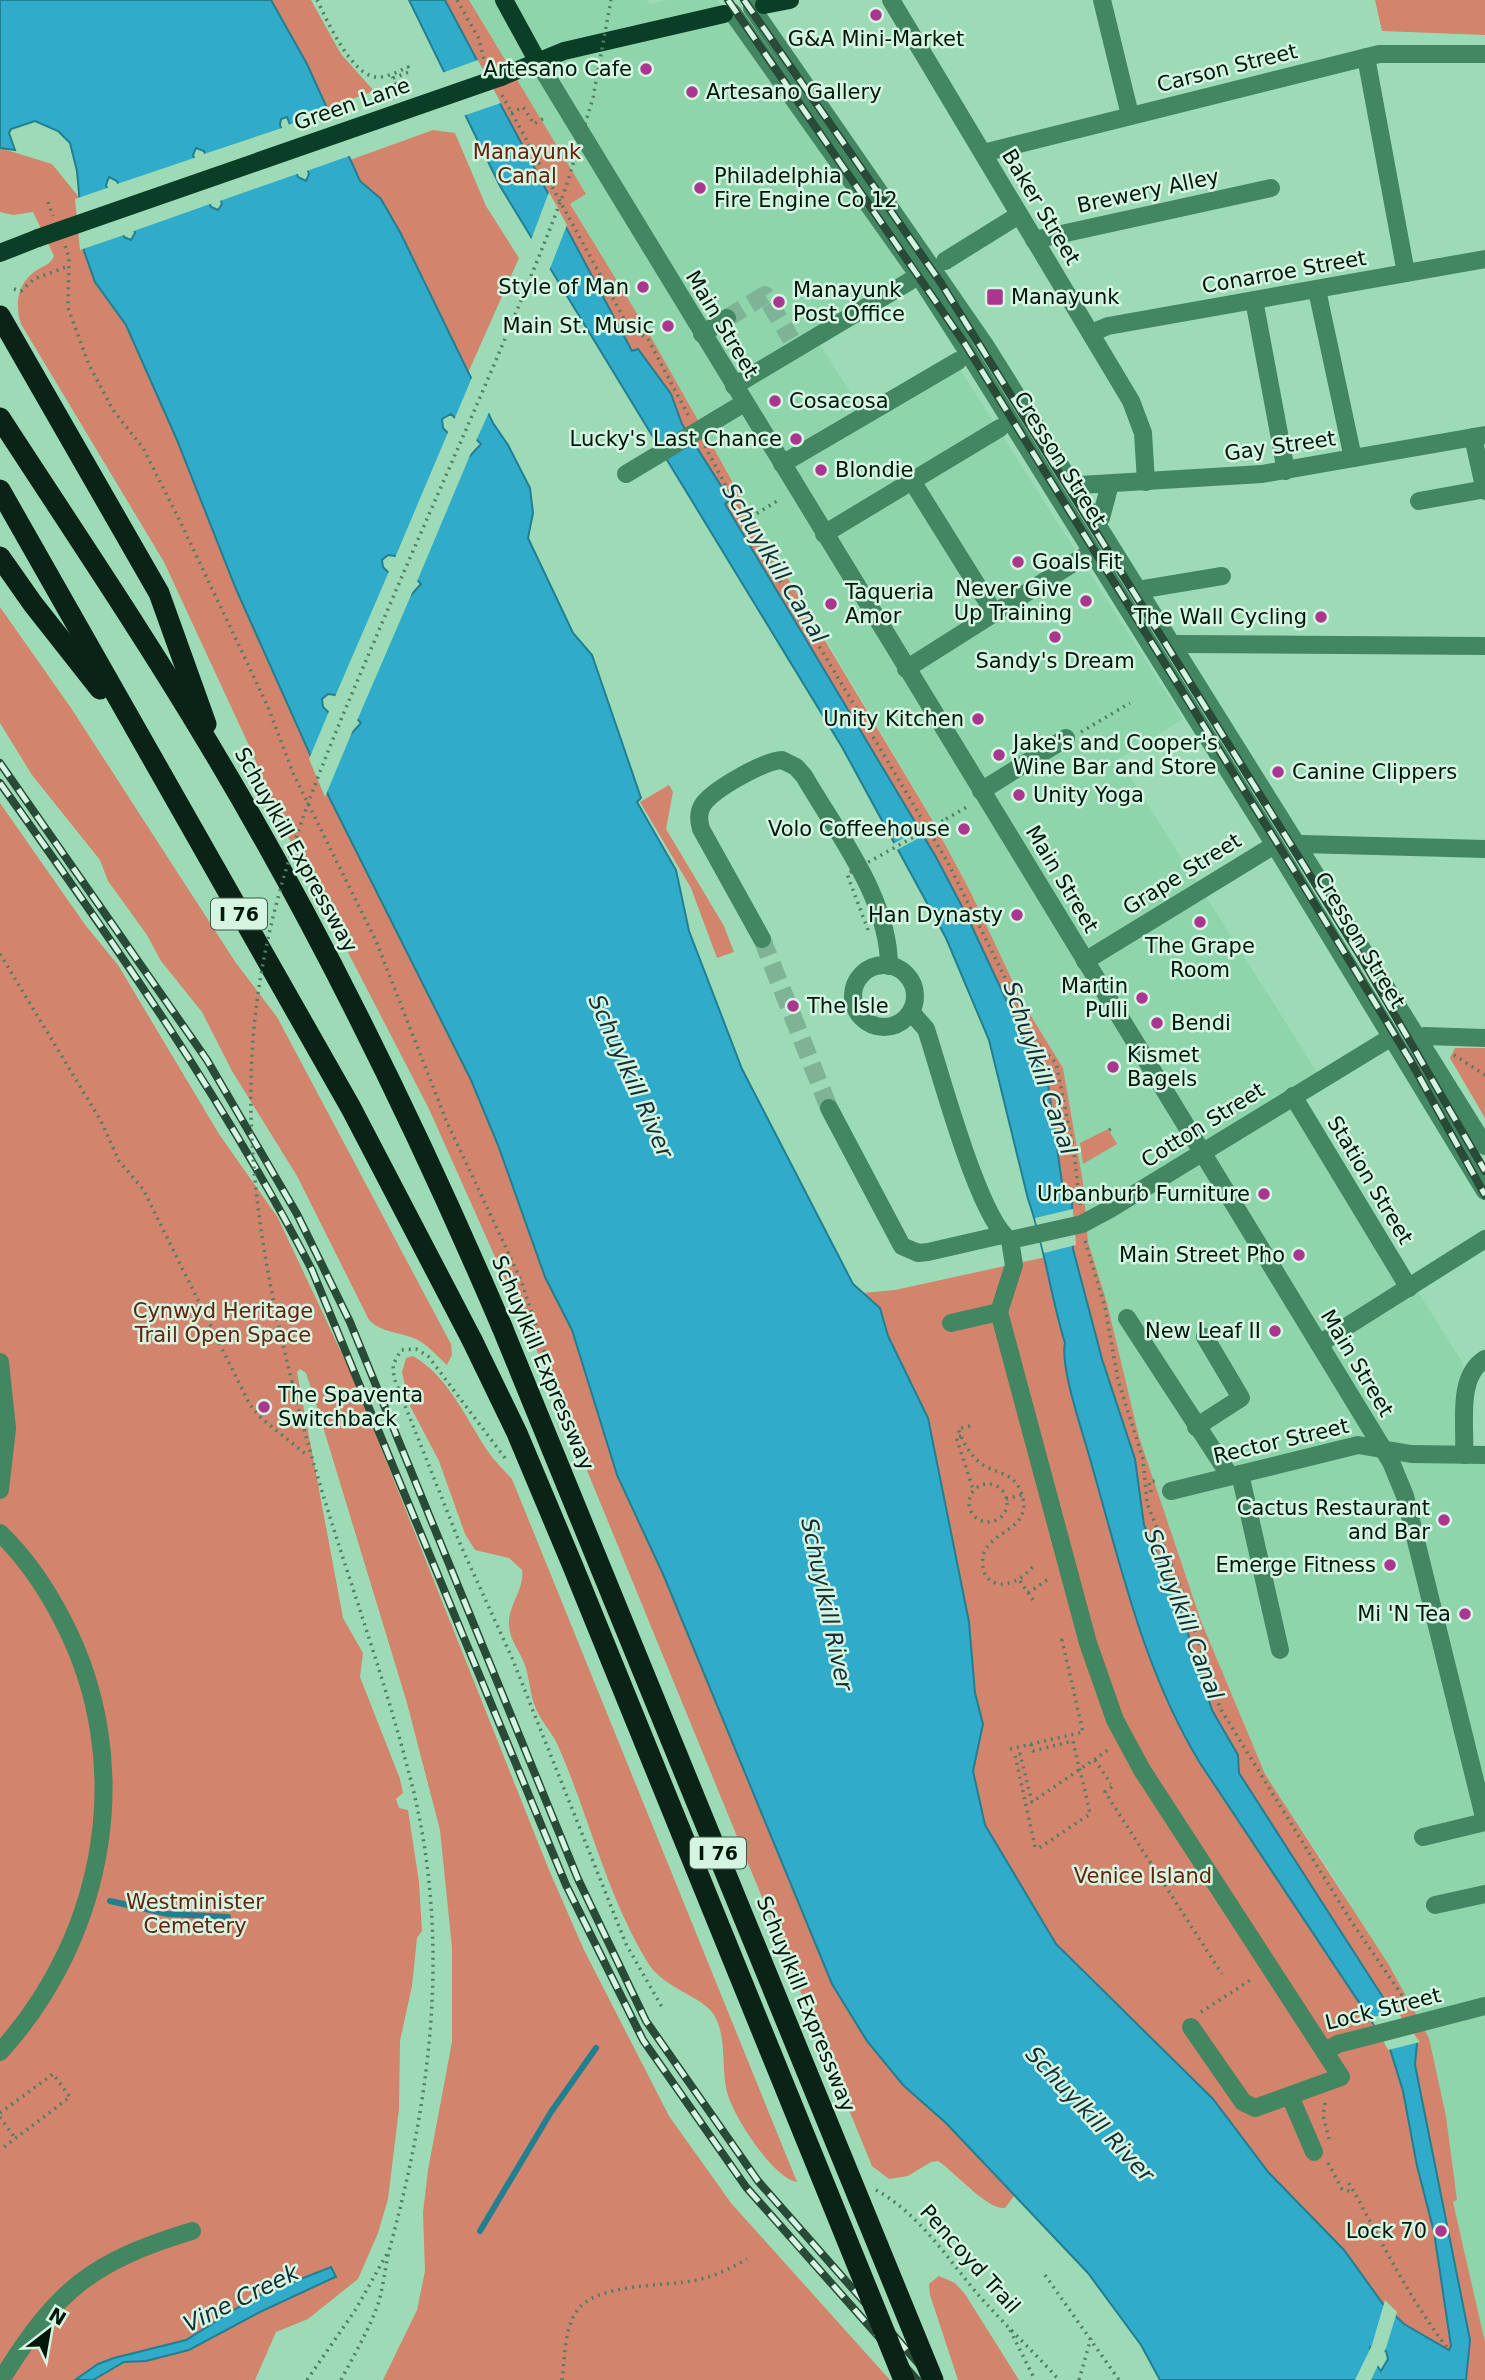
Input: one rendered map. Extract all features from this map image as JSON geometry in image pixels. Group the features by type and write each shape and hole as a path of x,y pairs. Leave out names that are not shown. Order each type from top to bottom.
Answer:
{"highway":[{"path":"0,316 159,593 218,759"},
{"name":"Schuylkill Expressway","path":"0,418 218,759 333,965 415,1128 502,1327 933,2380"},
{"name":"I 76","path":"0,490 351,1108 472,1340 517,1433 904,2380"},
{"path":"0,557 33,604 141,740"}],"main road":[{"name":"Main Street","path":"504,0 538,62"},
{"path":"758,7 790,0"},
{"name":"Green Lane","path":"0,253 584,46 728,13"}],"street":[{"name":"Baker Street","path":"891,0 1138,416 1143,433 1146,482"},
{"path":"1102,0 1130,115"},
{"name":"Cresson Street","path":"758,7 985,345 1485,1146"},
{"name":"Cresson Street","path":"728,13 919,276 1283,858 1485,1191"},
{"name":"Carson Street","path":"983,153 1366,57 1391,53 1485,54"},
{"path":"1366,57 1406,273"},
{"name":"Main Street","path":"538,62 1383,1449 1403,1489 1480,1782 1485,1821"},
{"name":"Brewery Alley","path":"1034,240 1271,188"},
{"path":"945,261 1019,215"},
{"name":"Conarroe Street","path":"1091,333 1108,326 1485,259"},
{"path":"734,386 794,344 909,281"},
{"path":"1317,290 1353,458"},
{"path":"1254,300 1286,471"},
{"path":"702,334 727,318"},
{"path":"782,464 958,361"},
{"path":"625,474 744,403"},
{"path":"824,534 1000,428"},
{"path":"1419,501 1485,490 1479,436"},
{"name":"Gay Street","path":"1080,485 1286,471 1479,436"},
{"path":"912,481 995,614"},
{"path":"1101,519 1110,484"},
{"path":"906,668 1086,555"},
{"path":"1144,589 1222,576"},
{"path":"1178,644 1485,646"},
{"path":"981,791 1066,738"},
{"path":"762,939 698,819 700,811 712,796 763,765 782,760 796,767 804,776 871,893 888,942 890,966"},
{"path":"1302,844 1485,849"},
{"name":"Grape Street","path":"1085,961 1264,851"},
{"path":"890,966 899,969 912,984 914,1003 911,1012 904,1020 885,1027 875,1026 859,1014 853,994 856,984 869,969 890,966"},
{"path":"911,1012 926,1029 985,1204 1006,1238 1014,1265 999,1312 951,1323"},
{"path":"1425,1036 1485,1038"},
{"name":"Cotton Street","path":"829,1108 902,1246 918,1254 1039,1234 1081,1223 1110,1209 1385,1041"},
{"name":"Station Street","path":"1293,1096 1409,1287"},
{"path":"1319,1344 1485,1240"},
{"name":"Lock Street","path":"999,1312 1105,1697 1129,1748 1325,2051 1338,2044 1380,2034 1412,2017 1485,2006"},
{"path":"1127,1318 1196,1427 1235,1475 1280,1650"},
{"path":"1196,1427 1241,1398 1205,1337"},
{"path":"1464,1455 1467,1382 1475,1365 1485,1359"},
{"path":"0,1362 8,1427 0,1490"},
{"name":"Rector Street","path":"1171,1490 1349,1447 1411,1454 1485,1455"},
{"path":"0,1533 53,1602 82,1661 100,1733 105,1808 93,1881 70,1947 39,2003 0,2052"},
{"path":"1423,1838 1485,1821"},
{"path":"1435,1905 1485,1894"},
{"path":"1196,2020 1223,2077 1248,2105 1265,2107 1341,2077 1325,2051"},
{"path":"1290,2096 1314,2152"},
{"path":"1,2380 34,2329 80,2281 120,2256 192,2231"}],"path":[{"path":"317,0 350,57 366,74 383,76 408,67 409,72 393,78 398,90"},
{"path":"457,0 479,39 481,56 496,78 511,113 628,326 638,333"},
{"path":"341,2380 377,2305 389,2249 408,2184 428,2066 434,1998 432,1916 422,1835 403,1754 310,1458 262,1251 251,1122 256,1016 277,896 326,755 566,187 593,98 611,0"},
{"path":"511,113 523,107 534,124 546,117"},
{"path":"69,257 68,308 89,365 113,410 143,448 268,707 293,773 376,941 446,1120 521,1280 580,1453 582,1479"},
{"path":"14,289 20,291 34,279 69,266"},
{"path":"734,499 745,522 947,861 1038,1044 1054,1058 1074,1152 1081,1223 1090,1263 1105,1307 1118,1380 1143,1459 1147,1503 1182,1591 1220,1708 1412,2017"},
{"path":"745,522 777,500"},
{"path":"1066,738 1086,731 1130,703"},
{"path":"868,930 847,874 967,807"},
{"path":"0,954 101,1121 119,1161 143,1189 250,1405 261,1418 310,1458"},
{"path":"1451,1053 1485,1075"},
{"path":"1109,1130 1115,1127"},
{"path":"511,1465 428,1356 416,1349 401,1350 393,1365 394,1378 461,1546 512,1658 626,1944 663,2009"},
{"path":"970,1426 958,1429 974,1458 1009,1476 1023,1497 1016,1525 989,1543 983,1559 988,1574 995,1581 1006,1585 1020,1581 1034,1565"},
{"path":"961,1436 956,1437 974,1492"},
{"path":"1150,1486 1149,1482 1155,1481"},
{"path":"982,1485 1001,1489 1006,1499 1005,1510 1000,1518 984,1521 973,1516 969,1509 974,1492 982,1485"},
{"path":"1006,1499 1029,1498"},
{"path":"1147,1503 1153,1499"},
{"path":"1028,1592 1050,1578"},
{"path":"1020,1581 1033,1600"},
{"path":"1010,1749 1083,1732 1062,1640 1066,1640"},
{"path":"1031,1744 1032,1751 1073,1741 1080,1770 1090,1814 1039,1848 1035,1847 1015,1755 1020,1754 1032,1802 1080,1770 1095,1760 1114,1746"},
{"path":"1095,1760 1112,1786 1105,1792 1179,1908 1221,1972 1227,1965"},
{"path":"1119,1812 1126,1807"},
{"path":"1132,1833 1139,1828"},
{"path":"1145,1854 1152,1849"},
{"path":"1162,1881 1170,1876"},
{"path":"1179,1908 1187,1903"},
{"path":"1193,1928 1200,1923"},
{"path":"1206,1949 1214,1944"},
{"path":"1196,2020 1252,1979"},
{"path":"0,2150 16,2138 70,2097 53,2074 0,2115 16,2138"},
{"path":"1349,2183 1404,2280 1417,2309 1449,2350"},
{"name":"Pencoyd Trail","path":"870,2187 892,2199 913,2219 1059,2380"},
{"path":"307,2380 356,2309 389,2249"},
{"path":"562,2380 572,2319 584,2302 608,2292 700,2279 723,2272 747,2259"},
{"path":"1045,2275 1119,2380"},
{"path":"1008,2325 1035,2380"},
{"path":"1079,2380 1091,2338"}],"shaded area":[{"path":"469,0 647,0 650,4 667,0 717,0 914,283 817,339 863,413 954,360 1183,719 1119,759 1319,1075 1291,1091 1463,1363 1464,1457 1485,1459 1485,2342 1453,2202 1457,2200 1446,2116 1429,2038 1334,1878 1265,1774 1201,1621 1139,1437 1107,1303 1088,1242 1083,1182 1063,1068 1023,1003 971,893 931,818 570,204 586,194"}],"green space":[{"path":"271,0 311,0 341,54 374,91 325,109 307,64"},
{"name":"Venice Island","path":"409,0 469,0 586,194 570,204 647,330 775,557 931,818 971,893 1023,1003 1063,1068 1083,1182 1088,1242 1107,1303 1139,1437 1201,1621 1265,1774 1389,1965 1429,2038 1446,2116 1457,2200 1453,2202 1485,2342 1485,2380 1464,2380 1449,2350 1404,2324 1383,2304 1344,2250 1269,2173 1213,2099 1055,1944 985,1825 973,1771 983,1724 975,1693 969,1621 928,1418 888,1336 880,1308 862,1293 895,1290 1046,1257 1036,1216 1028,1199 989,1040 946,938 842,747 500,186"},
{"path":"1375,0 1485,0 1485,35 1382,31"},
{"path":"433,130 455,133 486,206 519,258 468,373 401,234 381,199 360,181 350,160"},
{"path":"0,148 52,164 78,196 84,251 95,282 126,325 177,440 236,589 330,799 471,1080 498,1145 545,1277 572,1330 617,1475 663,1574 832,1984 867,2041 903,2085 946,2123 1014,2196 1005,2208 980,2197 938,2161 931,2162 908,2176 889,2179 872,2166 550,1380 429,1109 278,817 252,752 164,562 21,324 18,301 22,287 31,275 49,263 54,256 33,212 13,215 0,212"},
{"path":"0,607 71,708 236,963 277,1017 451,1344 452,1355 447,1365 420,1341 391,1332 369,1320 297,1176 232,1071 202,1012 161,961 147,935 108,881 100,860 32,775 0,723"},
{"path":"669,785 673,792 666,829 724,926 734,952 717,958 691,888 640,802"},
{"path":"0,803 86,926 118,965 219,1134 278,1218 352,1375 549,1870 584,1950 669,2116 731,2203 890,2380 383,2380 417,2310 425,2271 423,2213 428,2170 452,2042 452,1948 440,1830 407,1703 317,1407 306,1373 300,1369 297,1372 343,1618 363,1653 360,1677 400,1779 403,1793 396,1799 399,1808 408,1810 419,1882 422,1931 417,1938 412,1986 400,2041 399,2109 388,2199 378,2233 358,2279 308,2319 276,2332 255,2380 0,2380"},
{"path":"1455,1048 1485,1048 1485,1118 1450,1058"},
{"path":"1108,1129 1117,1144 1083,1164 1080,1143"},
{"path":"413,1356 436,1374 446,1386 490,1454 512,1479 797,2182 787,2178 766,2158 737,2116 727,2092 721,2033 714,2015 702,2003 655,1972 621,1911 559,1748 535,1706 525,1665 511,1636 509,1619 521,1584 522,1570 509,1558 475,1550 465,1534 439,1461 409,1404 402,1372 406,1358"},
{"path":"939,2276 955,2283 965,2294 1019,2380 958,2380 930,2295 929,2284"}],"water":[{"path":"0,0 271,0 307,64 360,181 381,199 401,234 493,423 508,445 530,488 533,513 528,538 573,633 592,655 641,798 637,802 676,870 689,931 742,1069 853,1284 880,1308 888,1336 928,1418 969,1622 975,1693 983,1724 973,1771 985,1825 1056,1944 1213,2099 1269,2173 1344,2250 1383,2304 1404,2324 1449,2350 1451,2346 1434,2232 1417,2166 1403,2091 1390,2049 1200,1763 1162,1689 1147,1651 1072,1397 1064,1353 1065,1343 989,1040 946,938 842,747 500,186 409,0 445,0 632,351 638,349 671,394 682,424 730,500 725,504 936,857 967,916 1037,1066 1045,1063 1063,1190 1072,1200 1073,1249 1102,1359 1135,1459 1144,1525 1176,1596 1212,1710 1238,1755 1239,1773 1386,2002 1417,2043 1415,2065 1470,2340 1466,2380 1160,2380 1141,2345 1088,2273 946,2123 903,2085 867,2041 832,1984 663,1574 617,1475 572,1330 545,1277 498,1145 471,1080 330,799 236,589 177,440 126,325 95,282 84,251 77,171 70,143 58,131 35,121 11,129 9,133 15,150 0,148","holes":["287,117 309,174 306,181 298,177 280,125 281,119","196,148 204,151 222,204 218,210 211,207 193,155","109,177 117,181 135,233 131,240 124,237 106,185","451,414 481,444 470,456 443,428 442,419","388,555 395,556 421,584 411,595 383,567 382,560","328,694 335,695 361,723 351,734 323,707 322,699","1370,2347 1386,2351 1388,2359 1381,2371 1370,2356"]},
{"path":"331,2267 336,2277 260,2312 189,2350 146,2361 124,2362 93,2380 75,2380 98,2364 114,2358 186,2340 255,2297"}],"pier":[{"path":"478,60 501,103 463,116 442,73"},
{"path":"330,111 352,155 304,172 288,125"},
{"path":"285,127 300,173 217,202 201,155"},
{"path":"197,157 213,203 131,232 114,185"},
{"path":"110,187 127,234 80,250 75,199"},
{"path":"549,192 567,225 549,271 531,240"},
{"path":"473,375 490,410 475,443 454,420"},
{"path":"449,430 470,451 473,448 416,584 394,560"},
{"path":"390,569 411,590 415,586 356,723 334,699"},
{"path":"330,709 350,729 355,725 325,797 309,759"},
{"path":"922,828 926,834 895,851 891,845"},
{"path":"1073,1209 1076,1245 1044,1253 1035,1218"},
{"path":"1396,2010 1420,2042 1388,2050 1371,2018"},
{"path":"1385,2300 1397,2312 1386,2348 1383,2354 1373,2351 1379,2363 1371,2380 1355,2380 1372,2345"}],"waterway":[{"path":"110,1901 168,1914 228,1917"},
{"name":"Vine Creek","path":"480,2231 551,2112 596,2048"}],"tunnel":[{"path":"727,318 765,295 791,339"},
{"path":"762,939 829,1108"}],"railway":[{"path":"728,0 965,344 1297,875 1410,1060 1485,1195"},
{"path":"744,0 941,283 1361,957 1485,1171"},
{"path":"0,763 207,1060 297,1214 350,1322 578,1879 646,2021 758,2181 933,2380"},
{"path":"0,783 165,1021 241,1143 312,1270 566,1885 643,2040 746,2187 917,2380"}],"place":[{"name":"G&A Mini-Market","path":"876,15"},
{"name":"Artesano Cafe","path":"646,69"},
{"name":"Artesano Gallery","path":"692,92"},
{"name":"Philadelphia Fire Engine Co 12","path":"700,188"},
{"name":"Style of Man","path":"643,287"},
{"name":"Manayunk","path":"995,297"},
{"name":"Manayunk Post Office","path":"779,302"},
{"name":"Main St. Music","path":"668,326"},
{"name":"Cosacosa","path":"775,401"},
{"name":"Lucky's Last Chance","path":"796,439"},
{"name":"Blondie","path":"821,470"},
{"name":"Goals Fit","path":"1018,562"},
{"name":"Never Give Up Training","path":"1086,601"},
{"name":"Taqueria Amor","path":"831,604"},
{"name":"The Wall Cycling","path":"1321,617"},
{"name":"Sandy's Dream","path":"1055,637"},
{"name":"Unity Kitchen","path":"978,719"},
{"name":"Jake's and Cooper's Wine Bar and Store","path":"999,755"},
{"name":"Canine Clippers","path":"1278,772"},
{"name":"Unity Yoga","path":"1019,795"},
{"name":"Volo Coffeehouse","path":"964,829"},
{"name":"Han Dynasty","path":"1017,915"},
{"name":"The Grape Room","path":"1200,922"},
{"name":"Martin Pulli","path":"1142,998"},
{"name":"The Isle","path":"793,1006"},
{"name":"Bendi","path":"1157,1023"},
{"name":"Kismet Bagels","path":"1113,1067"},
{"name":"Urbanburb Furniture","path":"1264,1194"},
{"name":"Main Street Pho","path":"1299,1255"},
{"name":"New Leaf II","path":"1275,1331"},
{"name":"The Spaventa Switchback","path":"264,1407"},
{"name":"Cactus Restaurant and Bar","path":"1444,1520"},
{"name":"Emerge Fitness","path":"1390,1565"},
{"name":"Mi 'N Tea","path":"1465,1614"},
{"name":"Lock 70","path":"1441,2231"}],"park label":[{"name":"Manayunk Canal","path":"527,164"},
{"name":"Cynwyd Heritage Trail Open Space","path":"223,1323"},
{"name":"Westminister Cemetery","path":"195,1914"}],"water label":[{"name":"Schuylkill Canal","path":"775,563"},
{"name":"Schuylkill Canal","path":"1040,1068"},
{"name":"Schuylkill River","path":"631,1076"},
{"name":"Schuylkill River","path":"827,1604"},
{"name":"Schuylkill Canal","path":"1184,1614"},
{"name":"Schuylkill River","path":"1090,2114"}]}
